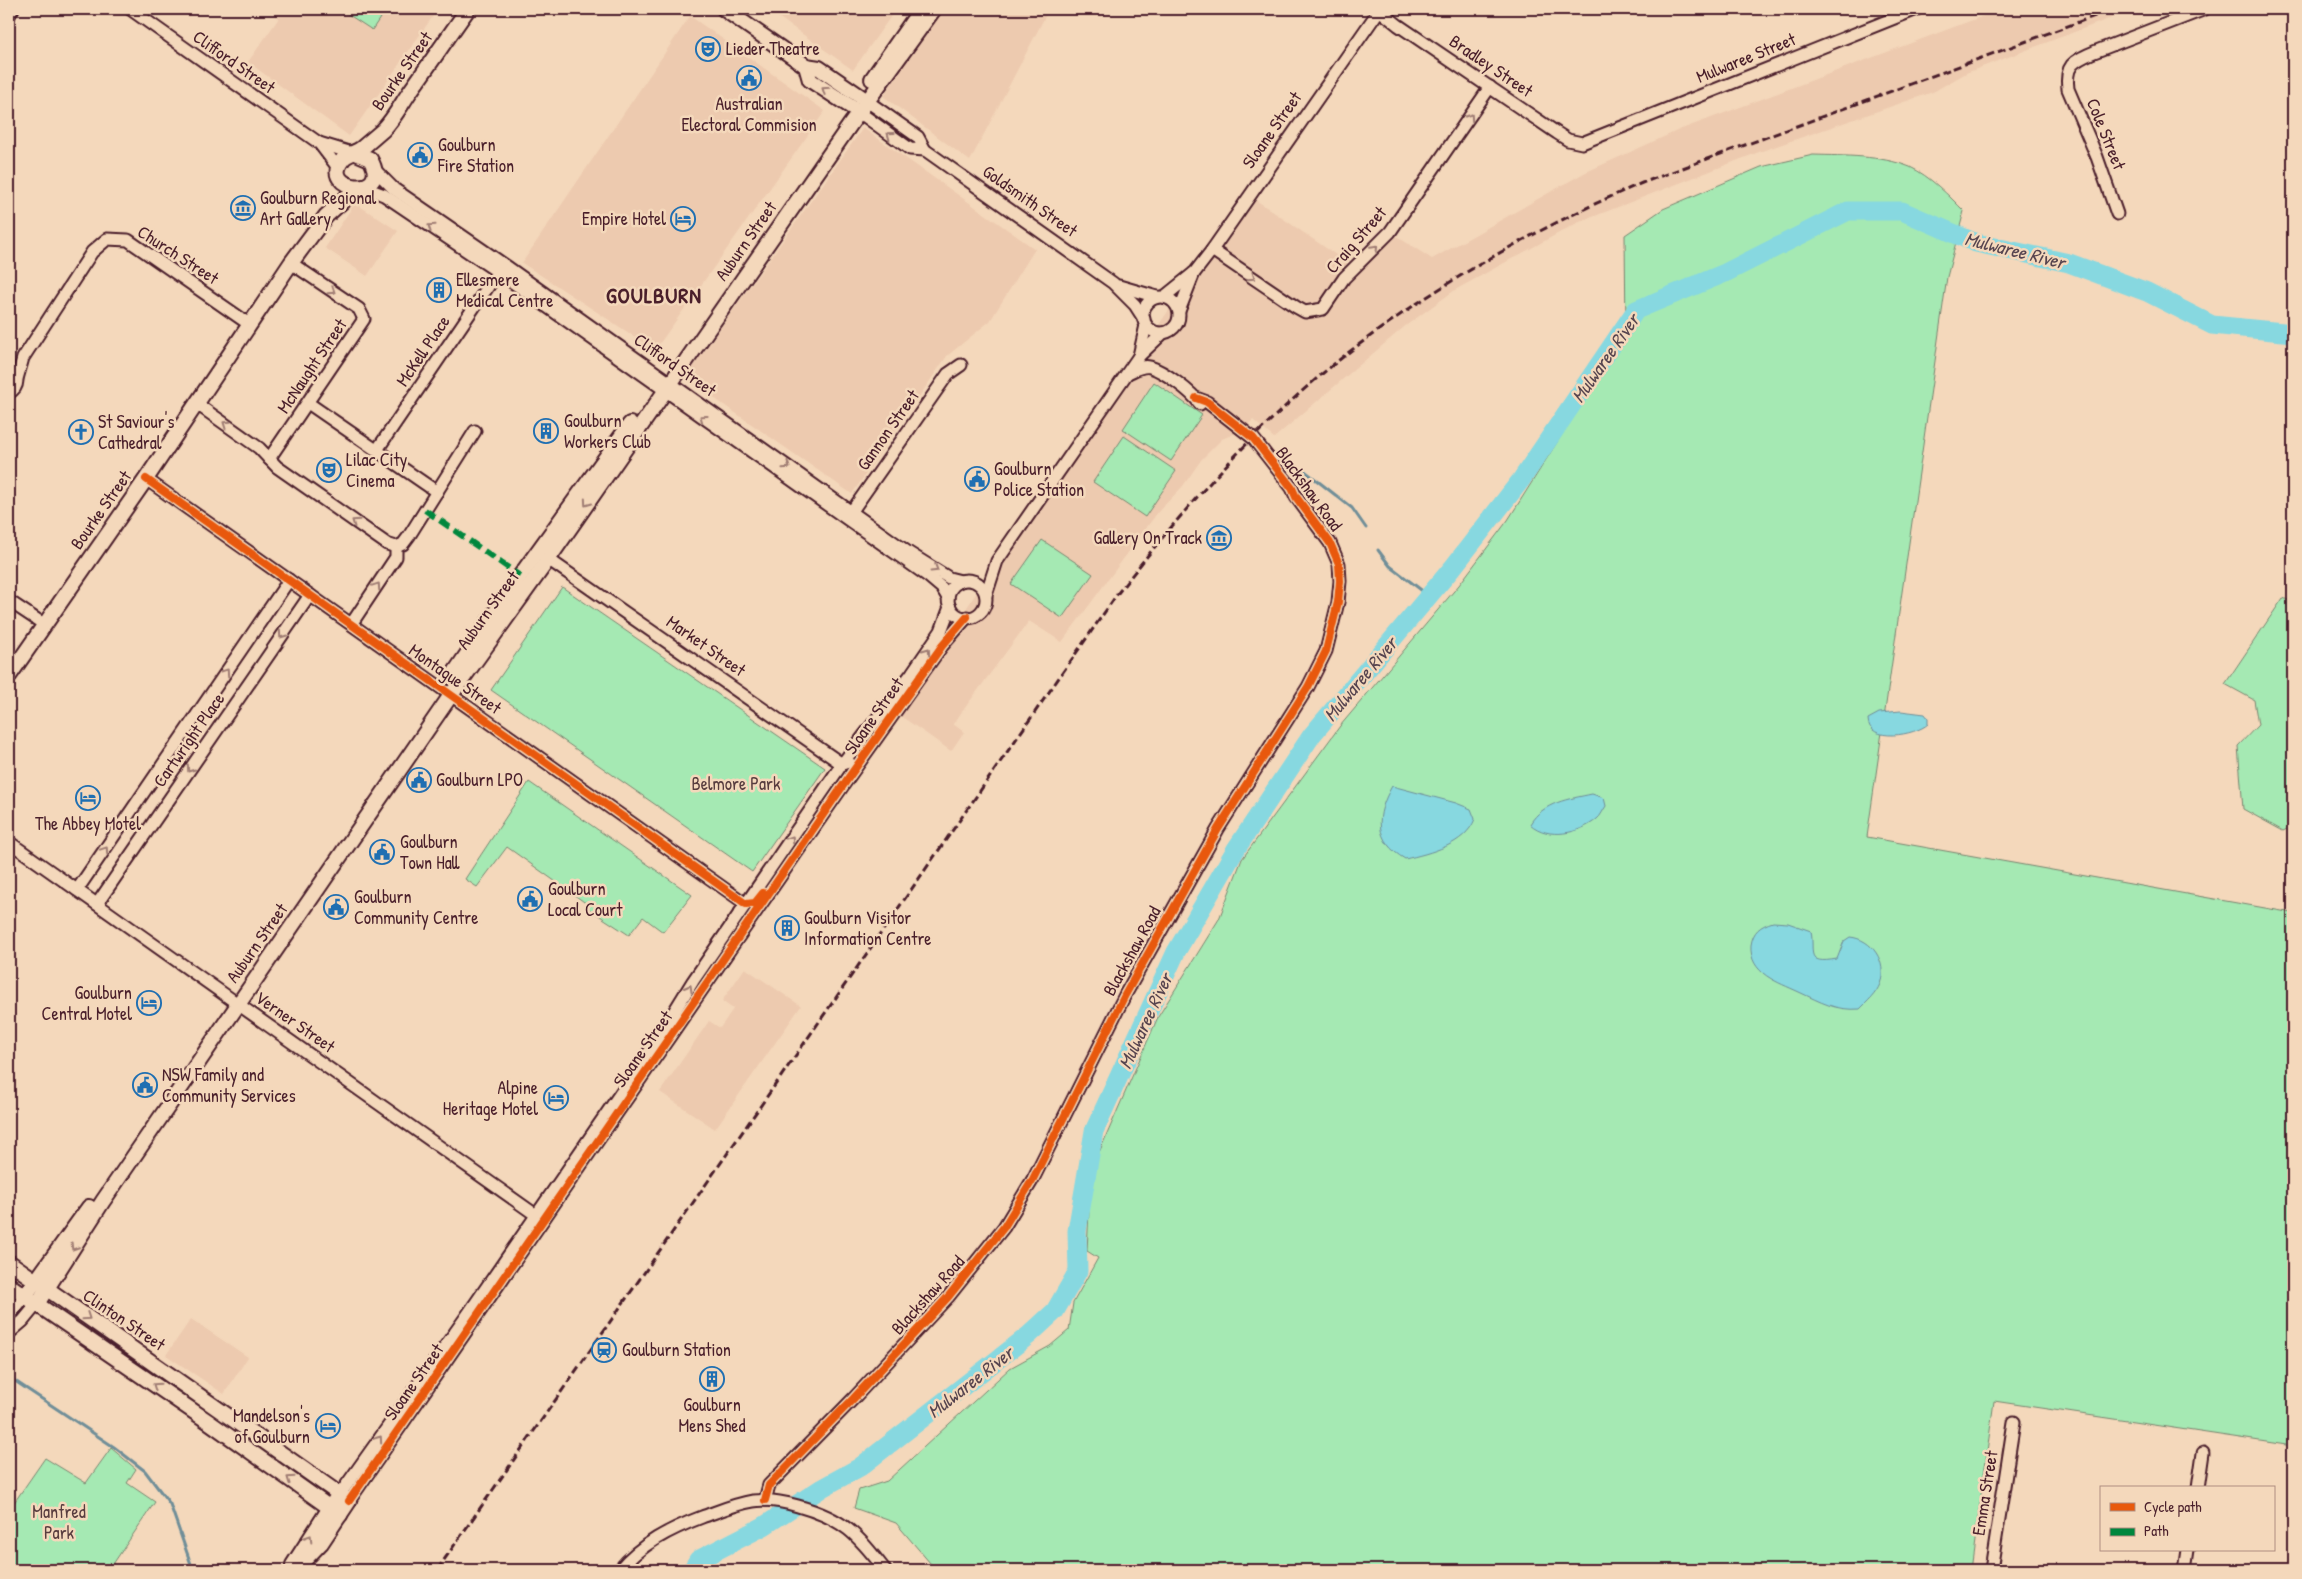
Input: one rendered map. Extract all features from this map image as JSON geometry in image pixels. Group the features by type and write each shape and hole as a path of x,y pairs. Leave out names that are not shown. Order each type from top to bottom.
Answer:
{"main road":[{"name":"Bourke Street","path":"354,153 384,129 468,9"},
{"name":"Goldsmith Street","path":"724,9 806,66 810,80 860,104"},
{"name":"Auburn Street","path":"447,692 548,559 664,384 860,104 921,9"},
{"name":"Auburn Street","path":"860,104 934,9"},
{"name":"Bourke Street","path":"374,166 384,129"},
{"path":"354,153 366,156 374,166 371,180 359,188 347,185 340,173 342,160 354,153"},
{"name":"Bourke Street","path":"326,216 340,173"},
{"name":"Bourke Street","path":"9,676 146,479 291,263 326,216 359,188"},
{"name":"Auburn Street","path":"37,1304 235,1002 447,692 520,576 664,384"},
{"name":"Auburn Street","path":"24,1296 235,1002"},
{"name":"Clinton Street","path":"9,1262 344,1498"},
{"name":"Clinton Street","path":"9,1285 335,1511"},
{"path":"209,1422 218,1408"},
{"name":"Sloane Street","path":"290,1570 344,1498"},
{"name":"Sloane Street","path":"296,1570 321,1543 335,1511"}],"street":[{"path":"9,15 13,9"},
{"name":"Clifford Street","path":"130,9 319,143 354,153"},
{"name":"Bradley Street","path":"1380,9 1398,25 1563,137 1575,142 1588,141"},
{"name":"Sloane Street","path":"1179,311 1195,272 1380,9"},
{"name":"Mulwaree Street","path":"1588,141 1917,9"},
{"path":"2188,12 2205,9"},
{"name":"Cole Street","path":"2117,214 2097,157 2068,89 2066,77 2069,66 2078,59 2188,12"},
{"name":"Craig Street","path":"1212,250 1305,312 1323,309 1344,278 1390,232 1490,87"},
{"name":"Goldsmith Street","path":"860,104 918,137 925,150 1113,283 1135,305 1145,322"},
{"name":"Clifford Street","path":"319,143 340,173"},
{"name":"Clifford Street","path":"374,166 394,190 502,271 849,515 949,578 966,580"},
{"name":"Clifford Street","path":"359,188 384,195 483,256"},
{"name":"Church Street","path":"11,373 23,358 92,252 107,239 128,240 249,324"},
{"name":"McNaught Street","path":"269,459 364,319 359,309 291,263"},
{"name":"McKell Place","path":"377,450 502,271"},
{"name":"Sloane Street","path":"1160,297 1195,272"},
{"name":"Goldsmith Street","path":"1113,283 1131,291 1160,297"},
{"path":"997,561 952,587 949,603 959,616 974,616 984,608 986,595 997,561 1139,356 1163,333 1176,325 1179,311 1174,302 1160,297 1152,299 1145,308 1145,322 1139,356"},
{"path":"1145,322 1154,331 1163,333"},
{"name":"Blackshaw Road","path":"1151,344 1151,359 1161,372"},
{"name":"Gannon Street","path":"849,515 948,374 961,364"},
{"name":"Blackshaw Road","path":"765,1500 769,1485 860,1392 948,1296 1004,1228 1033,1179 1108,1027 1157,936 1237,797 1314,676 1326,651 1339,595 1340,570 1337,558 1326,537 1296,497 1286,491 1249,443 1202,406 1196,398 1161,372 1149,367 1139,368 1127,374"},
{"path":"9,393 16,387 11,373"},
{"path":"308,403 437,492"},
{"path":"197,404 259,448 269,459 387,544 396,547 403,544 475,431"},
{"name":"Montague Street","path":"146,479 352,623 746,904"},
{"name":"Clifford Street","path":"849,515 942,588 949,603"},
{"path":"352,623 396,557 396,547"},
{"name":"Market Street","path":"548,559 842,764"},
{"name":"Cartwright Place","path":"77,890 289,580"},
{"path":"966,580 981,586 986,595"},
{"name":"Cartwright Place","path":"96,904 310,595"},
{"path":"9,601 45,625"},
{"name":"Sloane Street","path":"344,1498 651,1049 693,981 842,764 912,673 941,631 949,603"},
{"name":"Sloane Street","path":"344,1498 721,963 895,712 942,646 967,617"},
{"path":"842,764 859,755 880,726 895,712"},
{"name":"Verner Street","path":"9,842 536,1215"},
{"path":"746,904 755,903 783,864 797,853"},
{"path":"721,963 738,949"},
{"name":"Auburn Street","path":"9,1322 12,1312 24,1296"},
{"name":"Auburn Street","path":"9,1333 23,1321 37,1304"},
{"name":"Emma Street","path":"1991,1570 2014,1422"},
{"path":"2198,1486 2203,1453"},
{"path":"619,1570 640,1549 672,1531 733,1506 765,1500 786,1503 818,1512 836,1520 854,1533 886,1570"},
{"path":"304,1570 321,1543"},
{"path":"2185,1570 2188,1552"}],"shaded area":[{"path":"267,9 438,9 349,136 248,62 279,18"},
{"path":"767,9 896,9 853,70"},
{"path":"944,9 1049,9 970,161 883,96"},
{"path":"2002,9 2135,9 1966,73 1933,92 1759,152 1577,223 1455,290 1404,327 1274,438 1253,420 1241,431 1222,439 1201,460 1183,486 1158,512 1062,642 1029,621 953,724 964,732 951,751 895,712 942,646 997,561 1195,272 1250,196 1355,268 1390,232 1432,259 1584,173 1679,130"},
{"path":"690,16 825,111 655,350 522,263"},
{"path":"863,128 1035,249 990,321 947,356 852,494 685,378"},
{"path":"355,203 398,231 367,276 325,248"},
{"path":"745,968 801,1006 715,1129 660,1092 709,1021 720,1028 733,1009 722,1001"},
{"path":"191,1319 248,1357 224,1394 166,1355"}],"green space":[{"path":"340,9 386,9 372,30"},
{"path":"1813,155 1875,158 1910,167 1932,181 1964,211 1947,277 1867,837 2293,913 2293,1446 1994,1401 1971,1570 936,1570 896,1523 854,1508 859,1490 887,1481 1010,1368 1050,1346 1069,1330 1073,1303 1098,1258 1087,1251 1091,1171 1158,1017 1219,919 1242,859 1340,726 1459,585 1508,520 1626,333 1625,235 1663,209 1761,167"},
{"path":"1154,382 1202,415 1171,461 1123,429"},
{"path":"1124,436 1176,471 1145,517 1093,482"},
{"path":"1042,540 1093,574 1062,618 1011,584"},
{"name":"Belmore Park","path":"562,587 825,768 752,872 491,690"},
{"path":"2283,598 2293,602 2293,826 2283,831 2243,809 2238,746 2258,725 2254,700 2225,684"},
{"path":"529,782 692,895 663,932 643,917 629,935 586,907 587,904 507,847 477,887 465,879"},
{"name":"Manfred Park","path":"111,1448 136,1469 127,1483 155,1502 109,1570 9,1570 9,1510 45,1458 86,1483"}],"water":[{"path":"1901,711 1925,714 1928,718 1928,724 1914,731 1894,735 1876,732 1870,727 1868,719 1879,713"},
{"path":"1392,786 1456,803 1471,809 1475,819 1470,828 1455,842 1435,851 1405,859 1388,844 1380,827 1382,808"},
{"path":"1592,794 1604,798 1606,806 1598,818 1590,824 1573,831 1554,833 1537,829 1530,824 1535,817 1549,806"},
{"path":"1773,922 1788,923 1811,931 1813,955 1820,960 1837,959 1844,941 1850,937 1865,942 1876,953 1882,968 1880,984 1872,997 1860,1009 1843,1009 1821,1002 1766,976 1755,963 1751,945 1753,936 1758,930 1764,925"}],"waterway":[{"name":"Mulwaree River","path":"692,1570 698,1560 764,1526 822,1488 860,1467 1029,1335 1055,1311 1078,1271 1077,1231 1094,1131 1176,952 1236,849 1312,735 1454,566 1521,480 1636,310 1725,273 1848,211 1902,211 1976,243 2069,263 2147,292 2212,325 2293,333"},
{"path":"1301,468 1352,508 1366,528"},
{"path":"1378,550 1390,566 1429,596"},
{"path":"9,1377 114,1447 145,1471 170,1504 193,1570"}],"railway":[{"path":"437,1570 1118,593 1200,493 1291,401 1357,346 1425,298 1495,256 1567,217 1642,183 2114,9"}],"marked path":[{"path":"425,510 520,576"}],"cycle path":[{"path":"765,1500 769,1485 853,1399 948,1297 1004,1227 1033,1179 1125,995 1218,829 1308,687 1326,651 1338,602 1340,581 1339,564 1330,543 1296,497 1292,488 1253,438 1207,402 1196,398"},
{"path":"146,479 746,904 755,903 763,893"},
{"path":"349,1501 849,777 942,646 967,617"}],"place":[{"name":"Lieder Theatre","path":"708,49"},
{"name":"Australian Electoral Commision","path":"749,78"},
{"name":"Goulburn Fire Station","path":"420,155"},
{"name":"Goulburn Regional Art Gallery","path":"243,208"},
{"name":"Empire Hotel","path":"683,219"},
{"name":"Ellesmere Medical Centre","path":"439,290"},
{"name":"Goulburn Workers Club","path":"546,431"},
{"name":"St Saviour's Cathedral","path":"81,432"},
{"name":"Lilac City Cinema","path":"329,470"},
{"name":"Goulburn Police Station","path":"977,479"},
{"name":"Gallery On Track","path":"1219,538"},
{"name":"Goulburn LPO","path":"419,780"},
{"name":"The Abbey Motel","path":"88,798"},
{"name":"Goulburn Town Hall","path":"382,852"},
{"name":"Goulburn Local Court","path":"530,899"},
{"name":"Goulburn Community Centre","path":"336,907"},
{"name":"Goulburn Visitor Information Centre","path":"787,928"},
{"name":"Goulburn Central Motel","path":"149,1003"},
{"name":"NSW Family and Community Services","path":"145,1085"},
{"name":"Alpine Heritage Motel","path":"556,1098"},
{"name":"Goulburn Station","path":"604,1350"},
{"name":"Goulburn Mens Shed","path":"712,1379"},
{"name":"Mandelson's of Goulburn","path":"328,1426"}],"district":[{"name":"GOULBURN","path":"654,295"}]}
